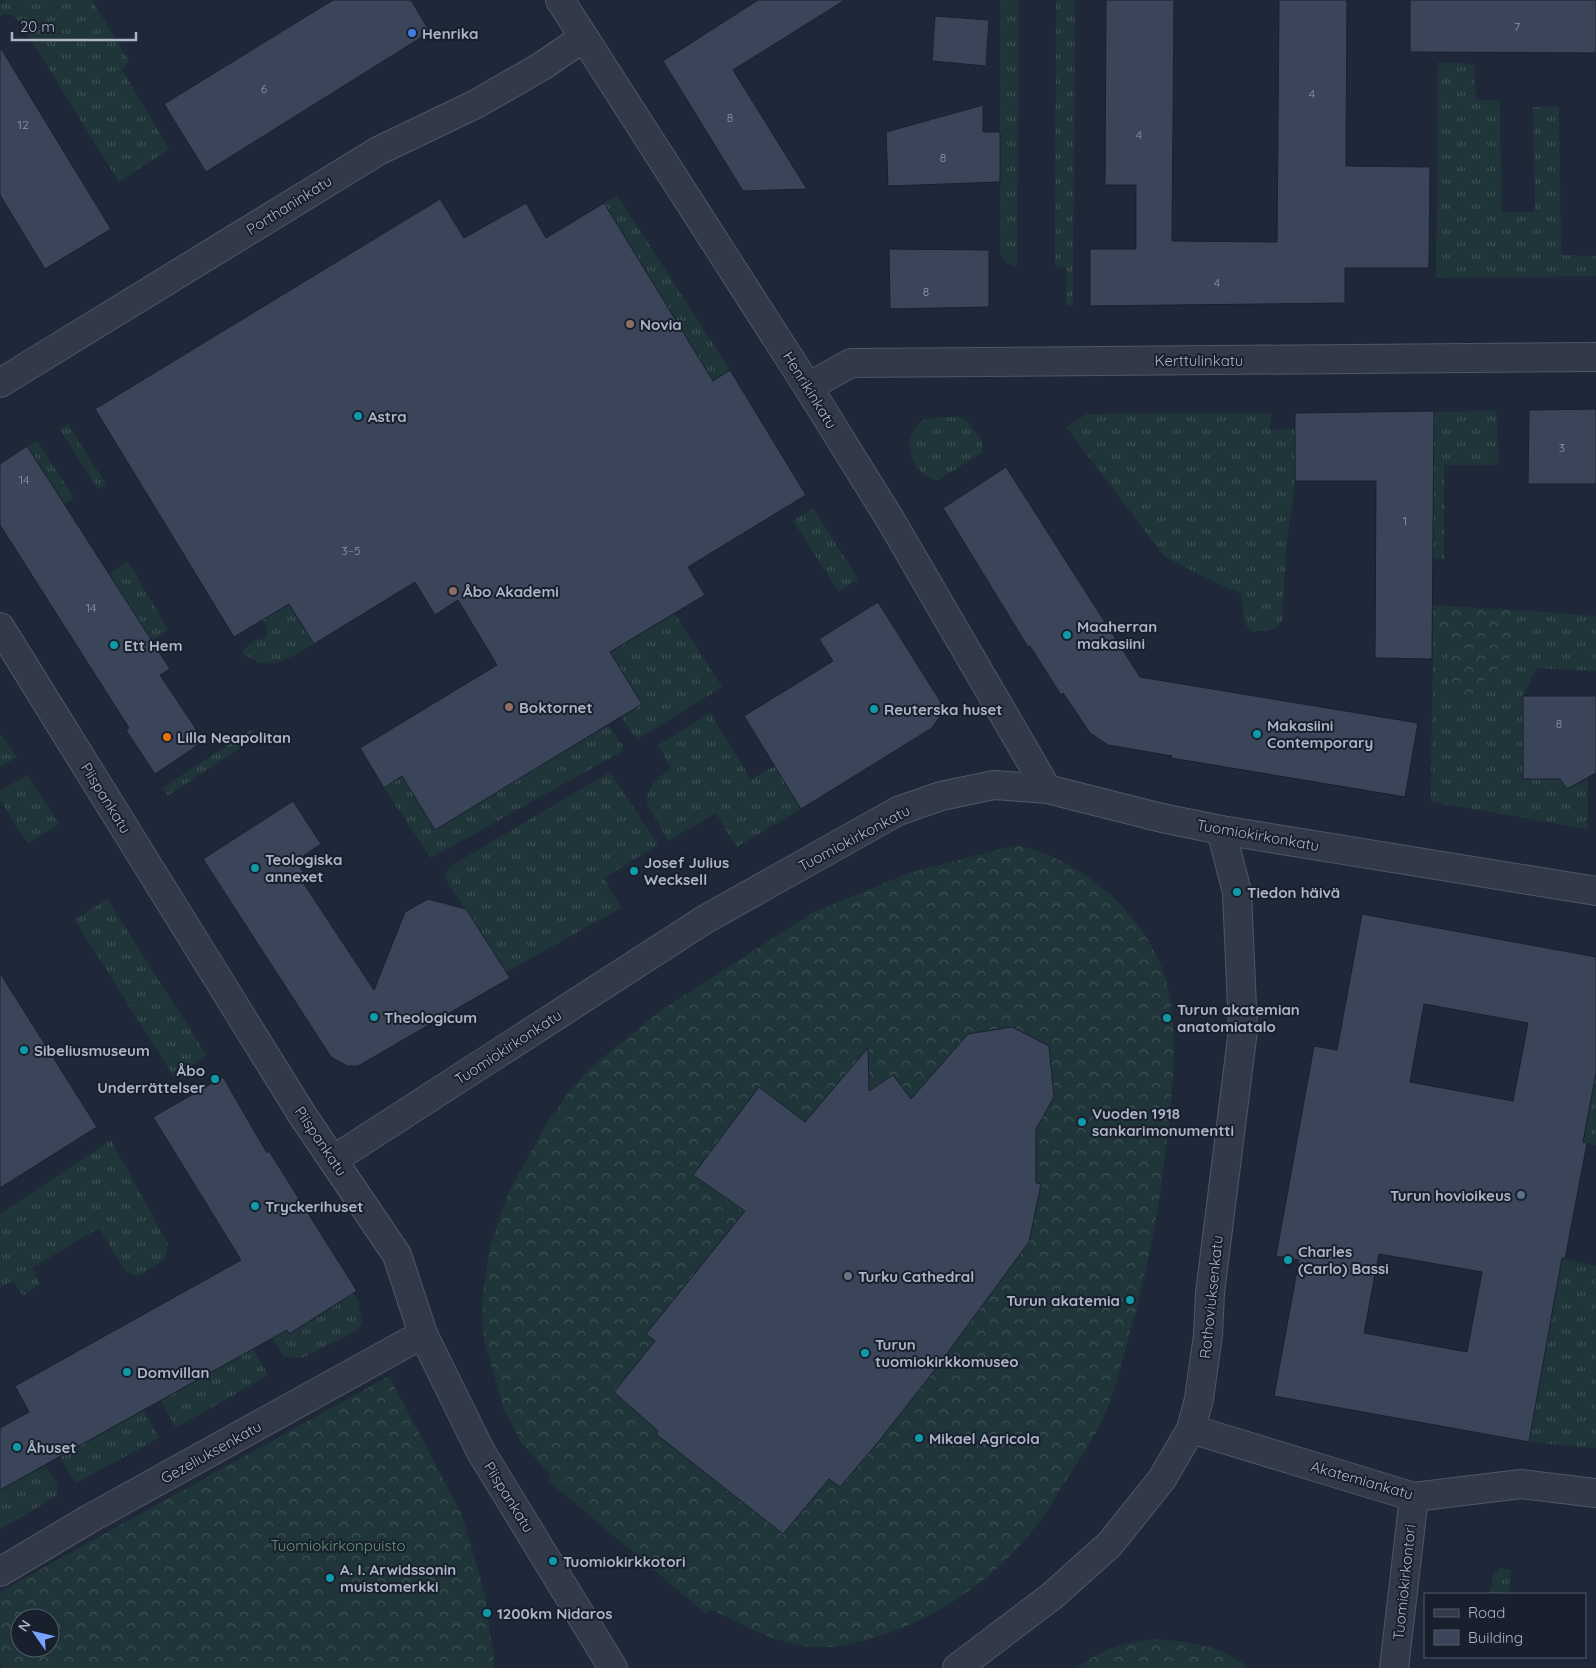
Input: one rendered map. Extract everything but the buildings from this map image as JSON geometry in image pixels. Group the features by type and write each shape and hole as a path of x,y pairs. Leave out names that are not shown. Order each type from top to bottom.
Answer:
{"street":[{"name":"Henrikinkatu","path":"560,0 808,387 890,519 1047,789"},
{"name":"Porthaninkatu","path":"0,382 378,151 476,104 542,66 583,38"},
{"name":"Kerttulinkatu","path":"808,387 852,363 1596,357"},
{"name":"Piispankatu","path":"0,627 254,1038 397,1255 423,1334 497,1482 519,1514 614,1668"},
{"name":"Tuomiokirkonkatu","path":"333,1160 704,920 898,811 941,796 994,785 1047,789 1162,818 1221,830 1596,892"},
{"name":"Rothoviuksenkatu","path":"957,1668 1052,1596 1110,1544 1162,1479 1191,1429 1199,1399 1208,1335 1210,1293 1243,1030 1237,892 1221,830"},
{"name":"Gezeliuksenkatu","path":"0,1572 89,1519 423,1334"},
{"name":"Akatemiankatu","path":"1191,1429 1414,1497 1521,1484 1596,1493"},
{"name":"Tuomiokirkontori","path":"1394,1668 1414,1497"}],"green space":[{"path":"7,0 92,0 129,61 122,70 169,149 119,182 20,22 12,15 5,13 0,16 0,5"},
{"path":"1000,0 1019,0 1017,267 1007,263 1000,254"},
{"path":"1056,0 1075,0 1073,306 1066,305 1066,268 1055,267"},
{"path":"1438,62 1474,64 1476,100 1500,100 1501,212 1535,212 1533,107 1559,107 1561,255 1596,256 1596,276 1436,278"},
{"path":"617,195 730,370 713,381 604,203"},
{"path":"1496,411 1499,465 1444,465 1444,559 1433,558 1434,412"},
{"path":"1271,413 1270,430 1295,429 1295,481 1286,551 1282,621 1275,629 1253,632 1245,624 1241,593 1165,557 1066,427 1087,414"},
{"path":"939,417 963,417 981,439 983,452 938,480 921,472 911,455 910,445 911,435 916,427 924,420"},
{"path":"68,424 106,484 98,489 60,429"},
{"path":"37,441 74,498 60,507 53,496 58,493 27,446"},
{"path":"813,508 858,579 839,592 793,521"},
{"path":"128,561 168,630 151,641 109,574"},
{"path":"288,603 314,644 286,659 268,663 259,662 242,651 255,640 264,639 266,636 268,629 262,619"},
{"path":"1433,605 1513,610 1509,667 1496,670 1486,678 1473,700 1449,698 1448,642 1433,632"},
{"path":"1513,610 1596,616 1596,671 1536,668 1523,696 1523,779 1560,779 1567,789 1588,779 1588,829 1431,802 1433,632 1448,642 1449,698 1473,700 1486,678 1496,670 1509,667"},
{"path":"675,614 722,687 637,740 621,717 642,704 617,663 608,654"},
{"path":"710,713 751,779 775,766 801,809 736,847 716,813 668,841 647,803 651,787 671,768 658,745"},
{"path":"608,725 623,746 621,752 431,858 384,788 402,776 435,830"},
{"path":"252,729 257,737 167,796 162,788"},
{"path":"0,733 17,757 0,767"},
{"path":"610,772 658,845 604,878 621,908 506,972 444,877 451,866"},
{"path":"27,775 59,824 28,844 0,800 0,791"},
{"path":"1017,845 1041,852 1084,874 1122,906 1138,925 1162,968 1172,1013 1174,1039 1170,1117 1154,1231 1134,1318 1110,1403 1084,1453 1044,1516 1004,1561 967,1592 926,1617 904,1627 857,1642 840,1646 813,1647 786,1642 760,1633 711,1609 706,1614 548,1480 550,1475 521,1442 504,1409 484,1340 482,1302 489,1251 508,1193 548,1121 590,1068 663,1009 812,913 909,873"},
{"path":"107,899 207,1056 174,1077 75,920"},
{"path":"1596,1073 1596,1145 1583,1142"},
{"path":"111,1140 168,1244 165,1259 139,1276 126,1272 99,1228 32,1268 40,1284 23,1296 13,1280 0,1288 0,1214"},
{"path":"1562,1258 1596,1266 1596,1448 1529,1442"},
{"path":"353,1294 358,1300 362,1323 358,1330 302,1358 284,1357 264,1324 277,1314 290,1334"},
{"path":"242,1328 268,1375 176,1428 161,1400 238,1357"},
{"name":"Tuomiokirkonpuisto","path":"389,1376 461,1513 484,1590 495,1668 3,1668 0,1664 0,1594 5,1589"},
{"path":"144,1410 159,1438 76,1483 60,1457"},
{"path":"45,1466 57,1483 57,1496 0,1529 0,1490"},
{"path":"1500,1568 1511,1570 1508,1593 1490,1593 1493,1575"},
{"path":"1152,1639 1191,1643 1215,1649 1238,1660 1249,1668 1076,1668 1094,1656 1112,1648"}],"place":[{"name":"Henrika","path":"412,33"},
{"name":"Novia","path":"630,324"},
{"name":"Astra","path":"358,416"},
{"name":"Åbo Akademi","path":"453,591"},
{"name":"Maaherran makasiini","path":"1067,635"},
{"name":"Ett Hem","path":"114,645"},
{"name":"Boktornet","path":"509,707"},
{"name":"Reuterska huset","path":"874,709"},
{"name":"Makasiini Contemporary","path":"1257,734"},
{"name":"Lilla Neapolitan","path":"167,737"},
{"name":"Teologiska annexet","path":"255,868"},
{"name":"Josef Julius Wecksell","path":"634,871"},
{"name":"Tiedon häivä","path":"1237,892"},
{"name":"Theologicum","path":"374,1017"},
{"name":"Turun akatemian anatomiatalo","path":"1167,1018"},
{"name":"Sibeliusmuseum","path":"24,1050"},
{"name":"Åbo Underrättelser","path":"215,1079"},
{"name":"Vuoden 1918 sankarimonumentti","path":"1082,1122"},
{"name":"Turun hovioikeus","path":"1521,1195"},
{"name":"Tryckerihuset","path":"255,1206"},
{"name":"Charles (Carlo) Bassi","path":"1288,1260"},
{"name":"Turku Cathedral","path":"848,1276"},
{"name":"Turun akatemia","path":"1130,1300"},
{"name":"Turun tuomiokirkkomuseo","path":"865,1353"},
{"name":"Domvillan","path":"127,1372"},
{"name":"Mikael Agricola","path":"919,1438"},
{"name":"Åhuset","path":"17,1447"},
{"name":"Tuomiokirkkotori","path":"553,1561"},
{"name":"A. I. Arwidssonin muistomerkki","path":"330,1578"},
{"name":"1200km Nidaros","path":"487,1613"}]}
